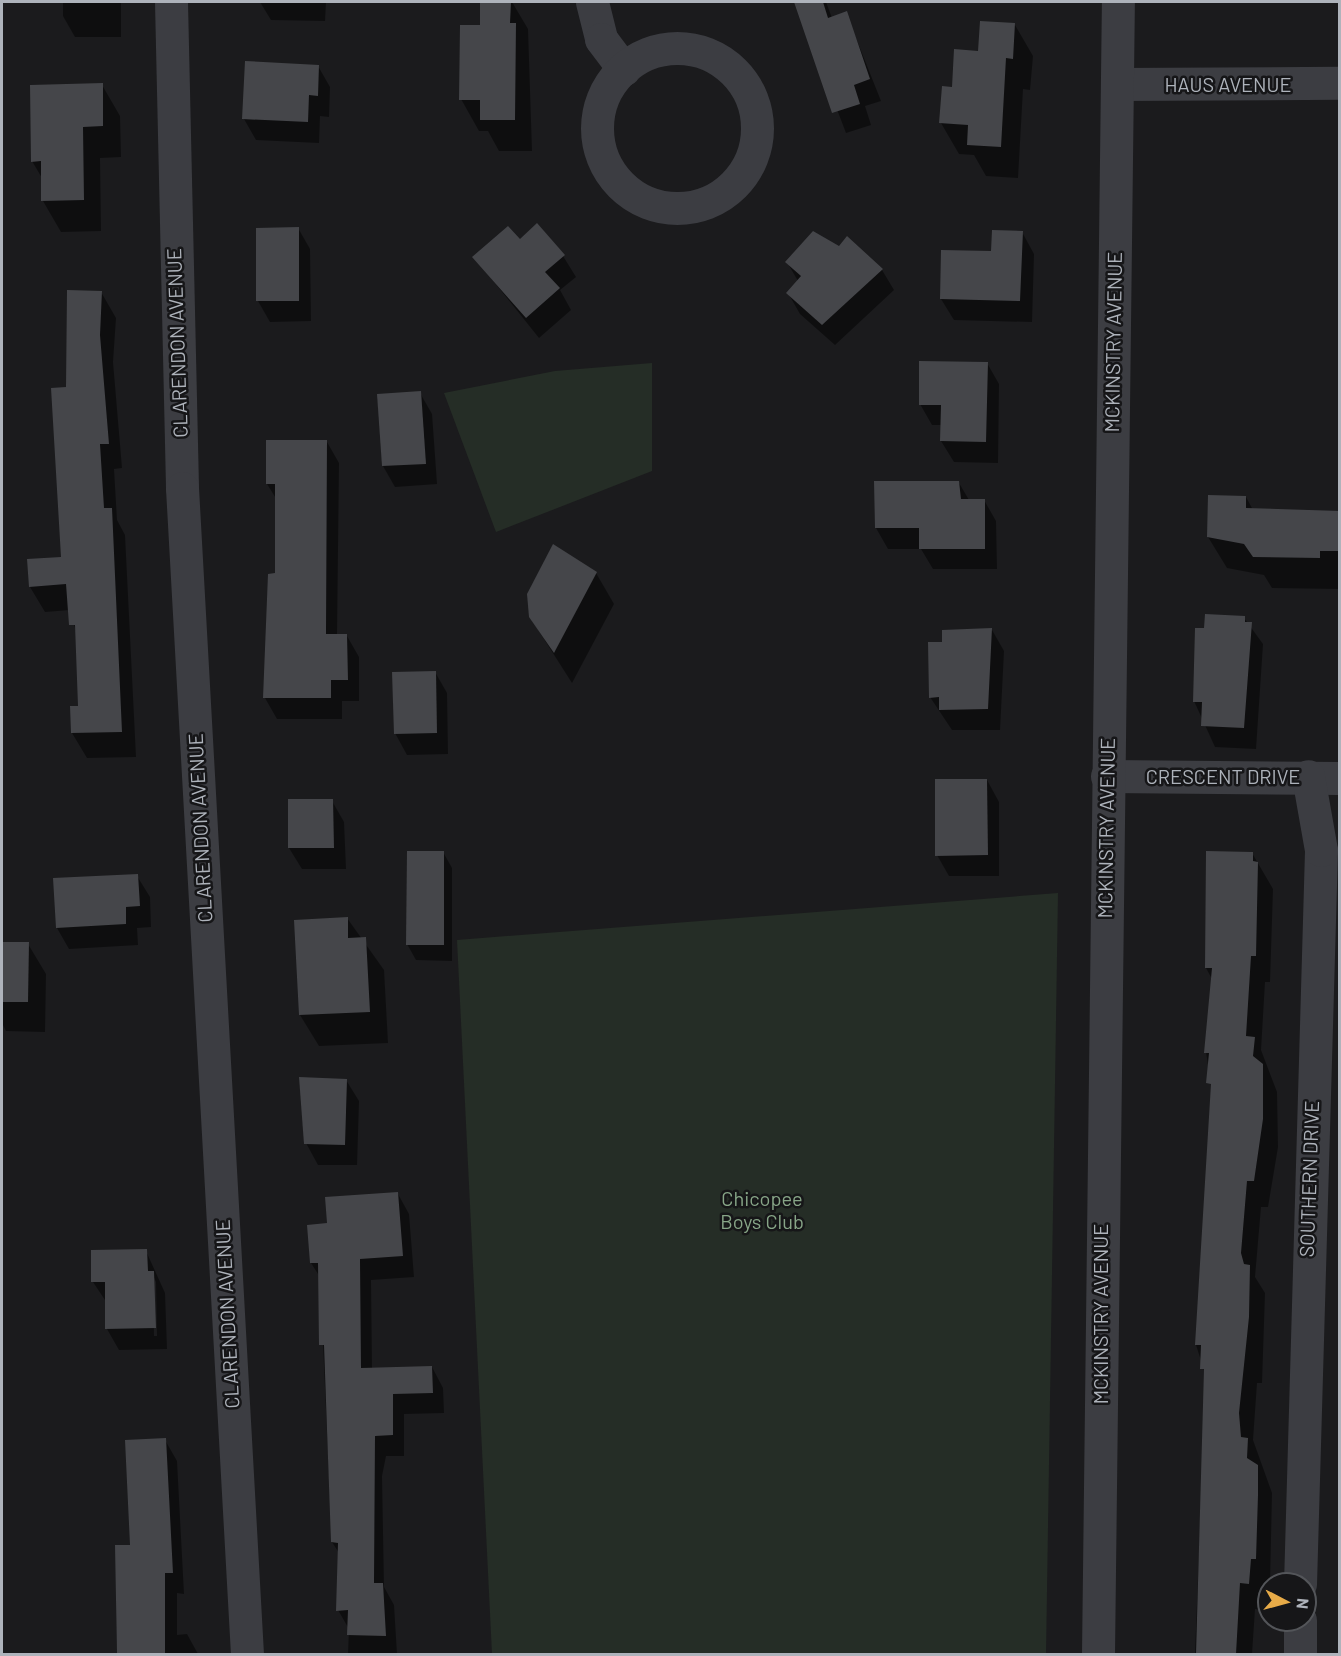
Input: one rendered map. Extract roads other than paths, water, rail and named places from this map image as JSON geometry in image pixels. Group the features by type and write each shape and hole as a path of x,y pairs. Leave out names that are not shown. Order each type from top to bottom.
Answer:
{"street":[{"name":"CLARENDON AVENUE","path":"171,2 181,476 247,1654"},
{"path":"591,2 601,39 624,69"},
{"name":"MCKINSTRY AVENUE","path":"1098,1654 1107,776 1119,2"},
{"path":"682,48 718,59 737,75 754,108 757,133 752,158 730,189 710,201 676,209 644,201 617,181 601,151 598,118 609,86 624,69 651,53 682,48"},
{"name":"HAUS AVENUE","path":"1117,84 1340,83"},
{"name":"CRESCENT DRIVE","path":"1107,776 1324,777"},
{"name":"SOUTHERN DRIVE","path":"1300,1572 1300,1420 1324,777"},
{"path":"1300,1632 1300,1654"}],"park label":[{"name":"Chicopee Boys Club","path":"762,1210"}]}
